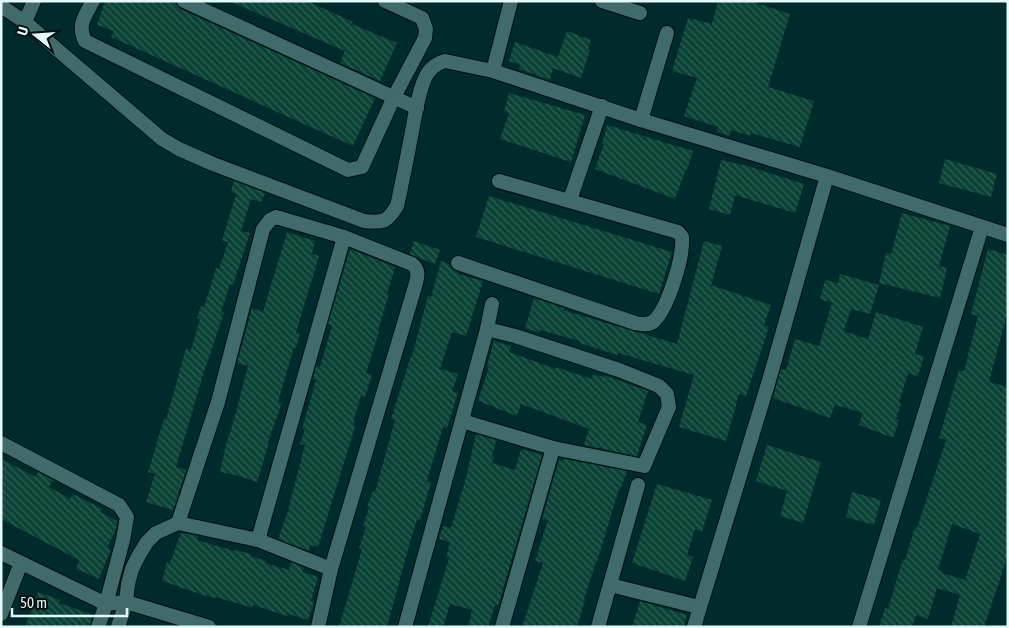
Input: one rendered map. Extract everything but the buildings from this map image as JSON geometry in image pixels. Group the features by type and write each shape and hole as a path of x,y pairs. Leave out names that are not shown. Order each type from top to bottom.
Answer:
{"street":[{"path":"25,22 34,1"},
{"path":"92,1 81,25 81,33 85,41 348,170 362,167 394,97 425,38 426,29 422,18 384,1"},
{"path":"184,1 417,108"},
{"path":"493,71 511,1"},
{"path":"602,1 640,13"},
{"path":"1,6 25,22 162,139 179,149 227,170 364,221 378,222 389,219 397,206 417,108 428,73 440,62 445,61 493,71 641,120 827,176 1008,235"},
{"path":"641,120 667,33"},
{"path":"570,200 602,106"},
{"path":"694,627 770,377 827,176"},
{"path":"458,263 635,324 646,325 654,321 664,307 681,255 682,237 678,232 499,181"},
{"path":"178,523 218,402 263,229 270,220 276,217 344,237 412,264 418,273 332,569 318,627"},
{"path":"859,627 982,227"},
{"path":"258,540 344,237"},
{"path":"405,627 487,329 492,304"},
{"path":"462,421 553,448 644,466 668,407 667,394 659,386 619,370 487,329"},
{"path":"1,443 119,505 126,517 123,540 98,627"},
{"path":"502,627 553,448"},
{"path":"598,627 638,485"},
{"path":"118,627 126,602 132,569 147,542 156,533 178,523 258,540 332,569"},
{"path":"1,553 106,604 126,602 208,627"},
{"path":"1,614 21,562"},
{"path":"610,585 699,607"}]}
